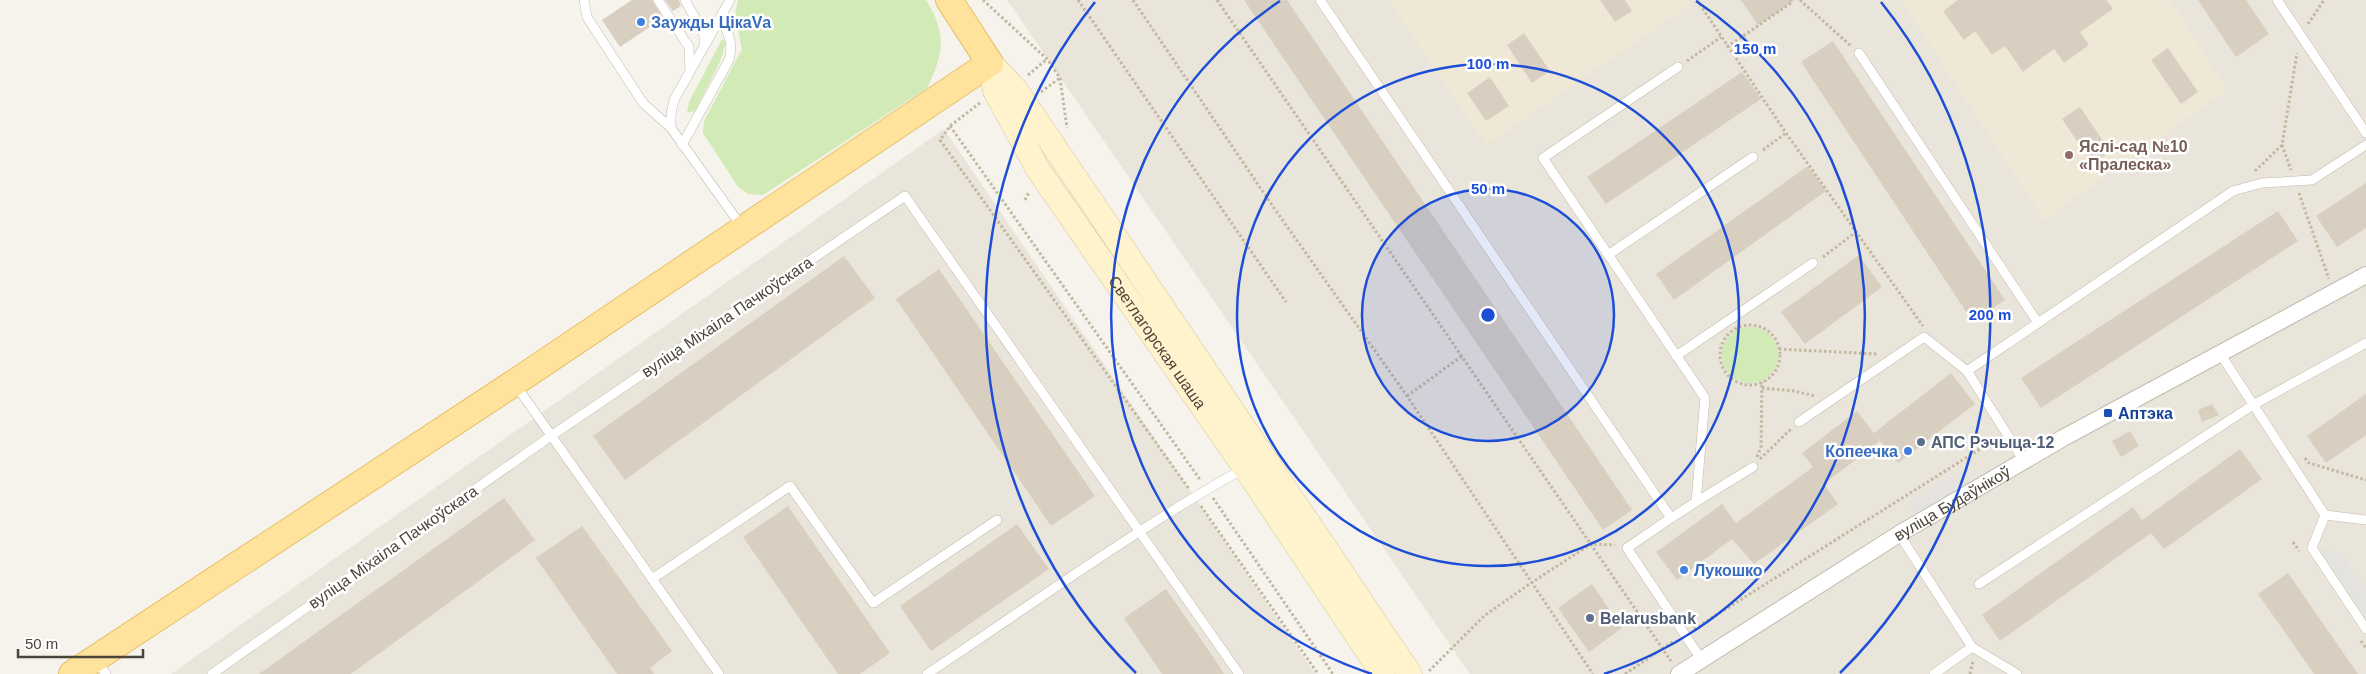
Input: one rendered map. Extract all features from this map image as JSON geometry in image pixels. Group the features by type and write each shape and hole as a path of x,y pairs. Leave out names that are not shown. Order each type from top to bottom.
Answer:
{"main road":[{"name":"Светлагорская шаша","path":"949,0 990,63 995,91 1039,171 1245,468 1383,674"},
{"path":"72,674 101,666 514,383 743,228 911,118 990,63 1016,90 1410,674"}],"street":[{"name":"вуліца Будаўнікоў","path":"1679,674 1899,534 2108,413 2221,355 2366,275"}],"lane":[{"path":"584,0 587,17 643,103 671,128 743,228"},
{"path":"658,0 689,47 690,69"},
{"path":"685,0 703,32 705,44"},
{"path":"671,128 674,100 730,0"},
{"path":"1320,0 1672,518"},
{"path":"2277,0 2366,133"},
{"path":"682,145 732,50 731,39 721,18"},
{"path":"1858,53 2038,323"},
{"path":"1678,67 1543,158 1705,398 1696,502"},
{"path":"1967,371 2234,191 2262,182 2312,180 2366,145"},
{"path":"1608,255 1753,157"},
{"name":"вуліца Міхаіла Пачкоўскага","path":"212,674 551,436 905,196 1140,532"},
{"path":"1676,356 1813,263"},
{"path":"1799,422 1924,338 1967,371 2024,462"},
{"path":"1979,584 2253,405 2366,344"},
{"path":"2221,355 2325,515 2366,520"},
{"path":"514,383 719,674"},
{"path":"1701,659 1628,548 1696,502 1753,467"},
{"path":"927,674 1140,532 1207,489 1245,468"},
{"path":"652,578 790,486 873,603 997,520"},
{"path":"2325,515 2312,548 2366,629"},
{"path":"1140,532 1239,674"},
{"path":"1899,534 1972,647 2017,674"},
{"path":"1934,674 1972,647"}],"path":[{"path":"982,0 1047,59 1060,78 1067,128"},
{"path":"1078,0 1286,302"},
{"path":"1133,0 1274,208 1407,396 1593,674"},
{"path":"1217,0 1679,674"},
{"path":"1697,0 1786,133 1923,325 1924,338"},
{"path":"1727,47 1791,3 1791,0"},
{"path":"1800,0 1858,53"},
{"path":"2324,0 2300,35 2282,145 2333,292"},
{"path":"1678,67 1721,37"},
{"path":"1031,82 1027,76 1047,59"},
{"path":"1034,88 1038,94 1060,78"},
{"path":"950,126 1207,489 1333,674"},
{"path":"1753,157 1786,133"},
{"path":"940,140 1318,674"},
{"path":"2234,191 2282,145"},
{"path":"1813,263 1856,232"},
{"path":"1750,325 1761,327 1771,333 1779,349 1778,366 1771,376 1762,382 1744,384 1729,376 1721,361 1722,344 1733,330 1750,325"},
{"path":"1779,349 1899,355"},
{"path":"1407,396 1462,356"},
{"path":"1753,467 1761,447 1762,382"},
{"path":"1762,388 1794,391 1831,400"},
{"path":"1753,467 1799,422"},
{"path":"1625,674 1685,634 2006,432"},
{"path":"2301,452 2309,464 2366,480"},
{"path":"1433,668 1484,616 1591,544 1629,546"}],"shaded area":[{"path":"1007,0 2366,0 2366,674 1470,674"},
{"path":"1388,0 1688,0 1691,4 1486,145"},
{"name":"Яслі-сад №10 «Пралеска»","path":"1901,0 2170,0 2227,90 2044,220"},
{"path":"944,129 1315,674 171,674"},
{"path":"1960,471 1974,491 1919,523 1908,502"},
{"path":"2312,548 2341,554 2366,589 2366,629"}],"green space":[{"path":"738,0 926,0 933,12 940,33 941,44 937,65 927,88 763,195 748,194 738,187 703,133 704,121 742,49 735,15"},
{"path":"722,39 726,42 720,62 695,111 687,113 689,102"},
{"path":"1750,327 1765,332 1773,340 1778,355 1773,370 1765,378 1750,383 1735,378 1727,370 1722,355 1727,340 1735,332"}],"building":[{"path":"632,0 652,0 663,18 620,47 602,20"},
{"path":"665,0 679,0 681,6 673,11"},
{"path":"1244,0 1287,0 1632,510 1603,530"},
{"path":"1600,0 1625,0 1632,11 1615,22"},
{"path":"1741,0 1795,0 1758,25"},
{"path":"1958,0 2106,0 2113,9 2080,32 2089,45 2064,63 2054,49 2023,72 2005,46 1992,55 1975,31 1964,40 1943,11"},
{"path":"2198,0 2246,0 2269,34 2236,57"},
{"path":"1524,33 1550,71 1532,83 1507,45"},
{"path":"1833,41 2005,300 1973,322 1801,62"},
{"path":"2168,48 2198,92 2181,104 2151,60"},
{"path":"1742,72 1761,99 1606,204 1587,177"},
{"path":"1490,77 1509,106 1486,121 1467,93"},
{"path":"2080,107 2110,151 2093,164 2062,119"},
{"path":"1808,166 1826,191 1674,300 1656,274"},
{"path":"2366,183 2366,228 2337,247 2316,216"},
{"path":"2278,211 2298,241 2041,408 2021,378"},
{"path":"1859,255 1882,287 1805,344 1781,312"},
{"path":"844,256 875,298 625,480 593,436"},
{"path":"939,269 1095,496 1051,526 896,299"},
{"path":"1951,373 1975,404 1898,463 1874,433"},
{"path":"2366,394 2366,435 2326,463 2307,436"},
{"path":"2212,404 2219,415 2202,422 2198,410"},
{"path":"1857,411 1880,441 1824,484 1838,504 1754,564 1732,539 1677,580 1656,552 1722,504 1736,523 1813,467 1802,453"},
{"path":"2130,431 2139,446 2121,457 2112,441"},
{"path":"2240,449 2262,479 2164,549 2151,533 2000,641 1982,615 2133,507 2142,520"},
{"path":"504,498 535,540 351,674 259,674"},
{"path":"788,506 890,653 860,674 838,674 743,537"},
{"path":"1017,524 1049,569 931,651 900,606"},
{"path":"582,526 672,651 650,668 654,674 617,674 536,558"},
{"path":"2288,573 2358,674 2314,674 2258,594"},
{"name":"Belarusbank","path":"1592,584 1622,628 1589,652 1558,608"},
{"path":"1166,589 1224,674 1162,674 1124,618"}],"place":[{"name":"Заужды ЦікаVа","path":"641,22"},
{"name":"Яслі-сад №10 «Пралеска»","path":"2069,155"},
{"name":"Аптэка","path":"2108,413"},
{"name":"АПС Рэчыца-12","path":"1921,442"},
{"name":"Копеечка","path":"1908,451"},
{"name":"Лукошко","path":"1684,570"},
{"name":"Belarusbank","path":"1590,618"}]}
